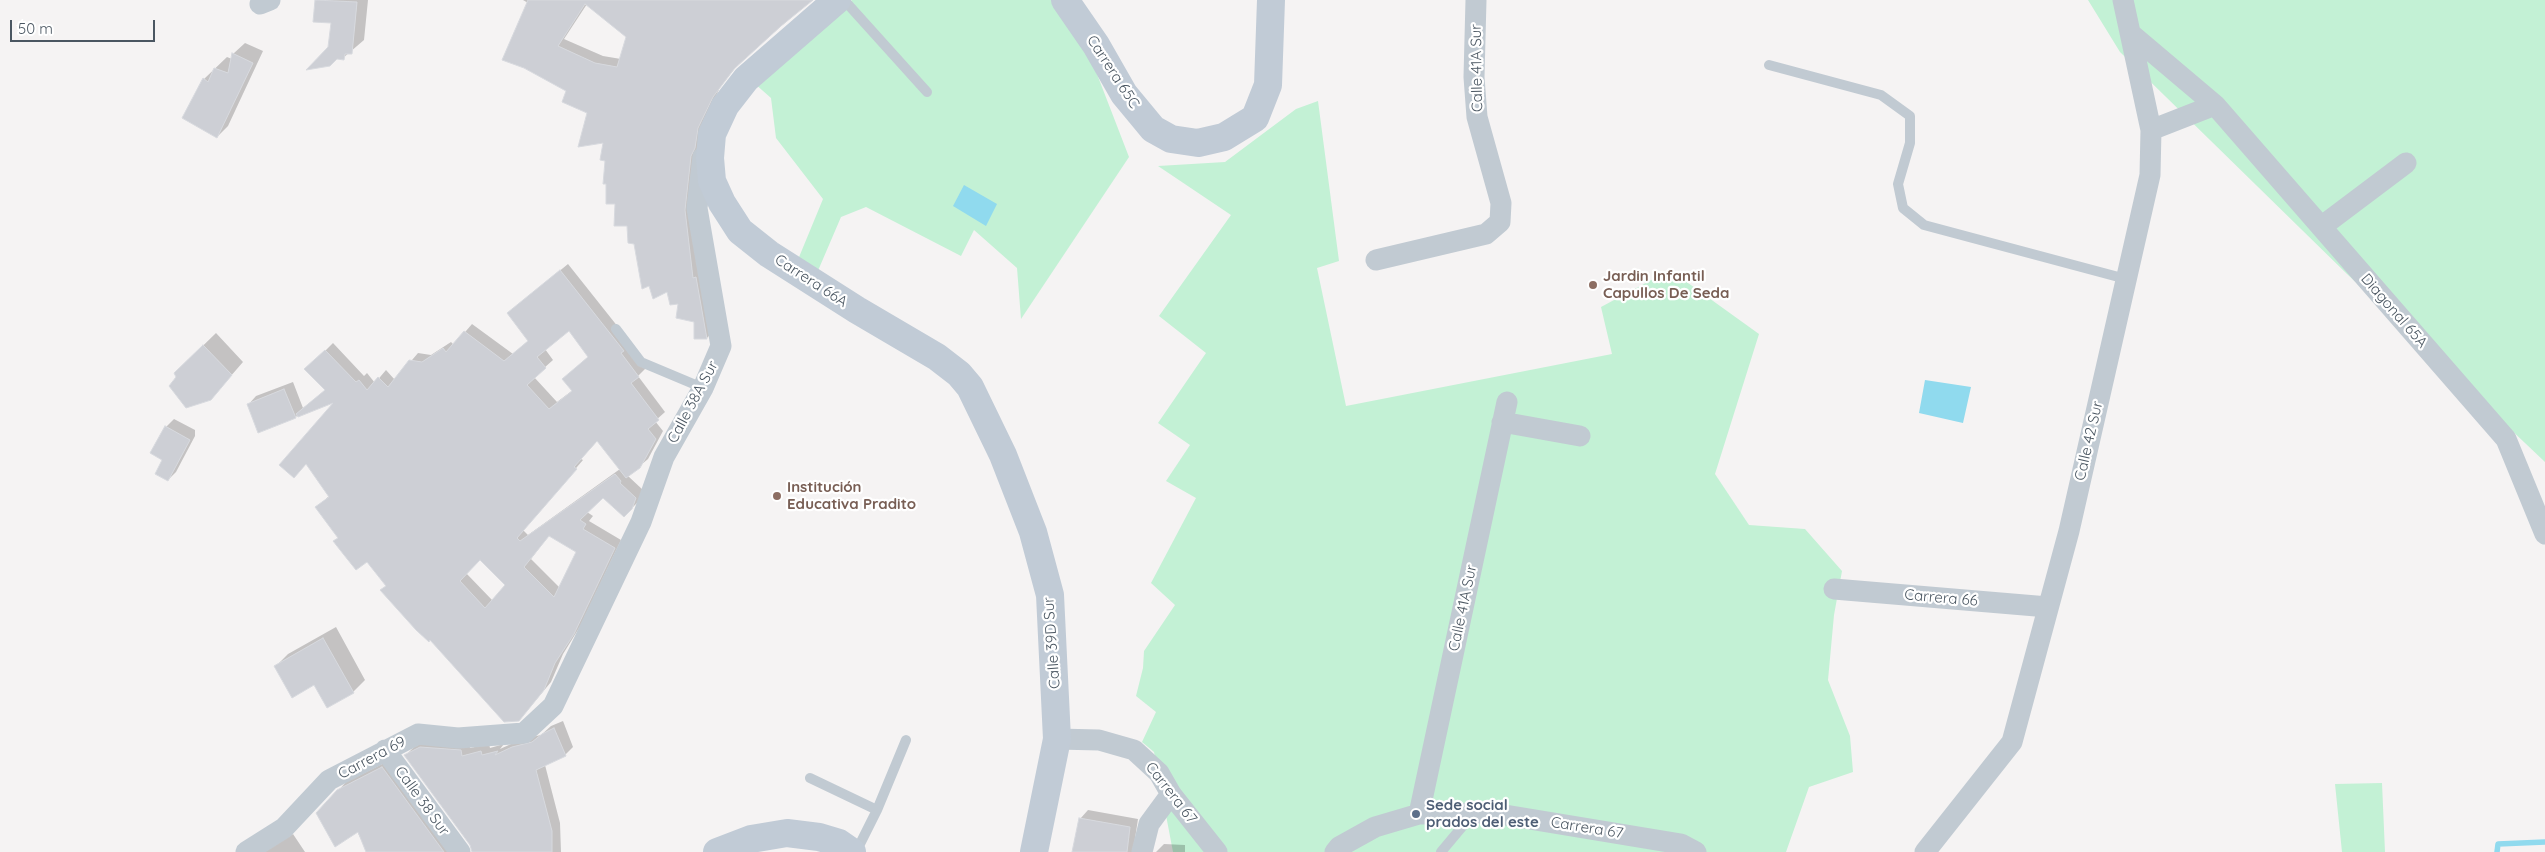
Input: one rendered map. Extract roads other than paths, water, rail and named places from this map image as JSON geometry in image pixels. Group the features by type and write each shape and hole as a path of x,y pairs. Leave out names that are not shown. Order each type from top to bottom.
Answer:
{"main road":[{"name":"Calle 38A Sur","path":"712,134 726,106 746,79 837,0"},
{"name":"Carrera 65C","path":"1065,0 1096,45 1124,94 1153,129 1171,140 1198,143 1224,137 1255,118 1268,85 1271,0"},
{"name":"Carrera 66A","path":"712,134 710,158 712,181 722,203 740,231 769,254 809,280 937,357 959,374 970,387"},
{"name":"Calle 39D Sur","path":"970,387 1003,455 1032,532 1050,595 1057,739 1034,852"},
{"path":"717,852 751,839 788,833 819,837 839,843 854,852"}],"street":[{"name":"Calle 41A Sur","path":"1376,260 1486,234 1500,222 1501,203 1478,117 1474,77 1476,0"},
{"name":"Calle 42 Sur","path":"1925,852 2012,742 2069,531 2150,175 2151,130 2123,0"},
{"name":"Diagonal 65A","path":"2131,34 2215,105 2506,438 2545,534"},
{"path":"2151,130 2215,105"},
{"name":"Calle 38A Sur","path":"524,733 553,706 642,522 664,457 703,388 721,346 697,208 704,149 712,134"},
{"path":"2320,227 2406,163"},
{"name":"Calle 41A Sur","path":"1420,814 1504,412 1580,436"},
{"name":"Carrera 66","path":"1834,589 2048,607"},
{"name":"Carrera 69","path":"246,852 284,828 329,780 418,734 458,738 524,733"},
{"name":"Carrera 67","path":"1057,739 1099,740 1134,750 1159,773 1171,794 1218,852"},
{"name":"Calle 38 Sur","path":"385,750 460,852"},
{"path":"1142,852 1149,824 1171,794"},
{"name":"Carrera 67","path":"1335,852 1339,847 1375,827 1420,814 1472,815 1493,813 1672,842 1681,844 1696,852"}],"lane":[{"path":"844,0 927,92"},
{"path":"1769,65 1881,95 1910,116 1910,143 1898,184 1903,208 1924,226 2126,279"},
{"path":"616,328 641,362 703,388"},
{"path":"854,852 877,810 906,740"},
{"path":"810,778 877,810"},
{"path":"1441,852 1472,815"}],"water":[{"path":"964,185 997,204 986,226 953,206"},
{"path":"1925,380 1971,387 1963,423 1919,413"}],"waterway":[{"path":"2497,852 2498,844 2545,842"}],"place":[{"name":"Jardin Infantil Capullos De Seda","path":"1593,285"},
{"name":"Institución Educativa Pradito","path":"777,496"},
{"name":"Sede social prados del este","path":"1416,814"}]}
